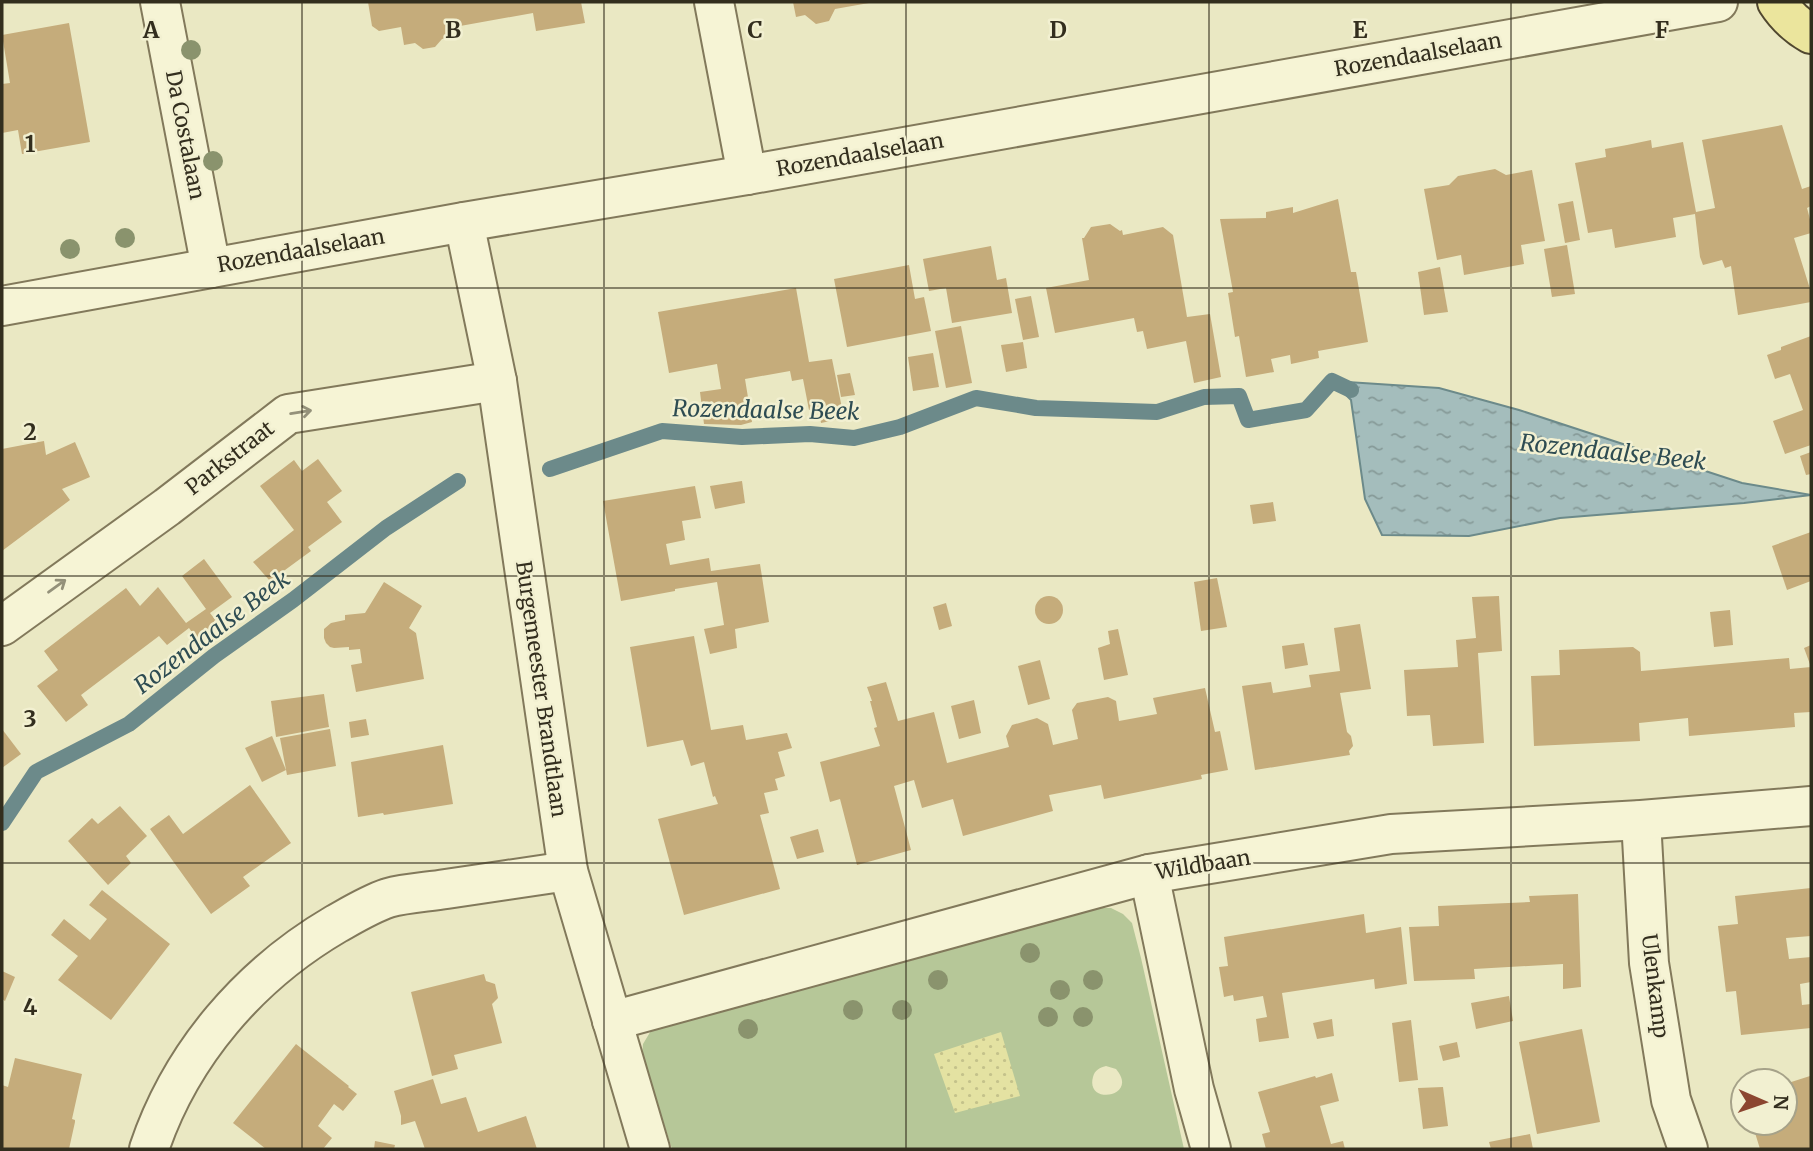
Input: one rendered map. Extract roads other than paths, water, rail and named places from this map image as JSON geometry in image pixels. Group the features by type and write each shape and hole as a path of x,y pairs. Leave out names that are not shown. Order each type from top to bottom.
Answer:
{"main road":[{"path":"1777,2 1783,12 1811,34"}],"street":[{"name":"Da Costalaan","path":"160,2 211,268"},
{"path":"714,2 747,175"},
{"name":"Rozendaalselaan","path":"2,306 464,222 747,175 1718,2"},
{"name":"Burgemeester Brandtlaan","path":"464,222 496,381 568,871 650,1149"},
{"name":"Parkstraat","path":"2,626 167,507 288,414 496,381"},
{"name":"Wildbaan","path":"612,1021 1149,874 1391,834 1641,820 1811,806"},
{"name":"Ulenkamp","path":"1641,820 1649,963 1671,1100 1688,1149"},
{"path":"149,1149 155,1130 179,1081 209,1035 261,978 313,938 349,916 389,898 568,871"},
{"path":"1149,874 1194,1089 1211,1149"}],"water":[{"path":"1332,381 1439,388 1519,410 1742,483 1811,495 1560,518 1469,536 1382,535 1365,499 1351,400"}],"waterway":[{"name":"Rozendaalse Beek","path":"550,469 662,431 742,437 810,434 854,438 900,427 976,398 1036,408 1157,412 1204,397 1239,396 1248,420 1306,410 1332,381 1351,390"},
{"name":"Rozendaalse Beek","path":"2,823 36,772 129,724 214,656 293,600 386,528 458,481"}]}
